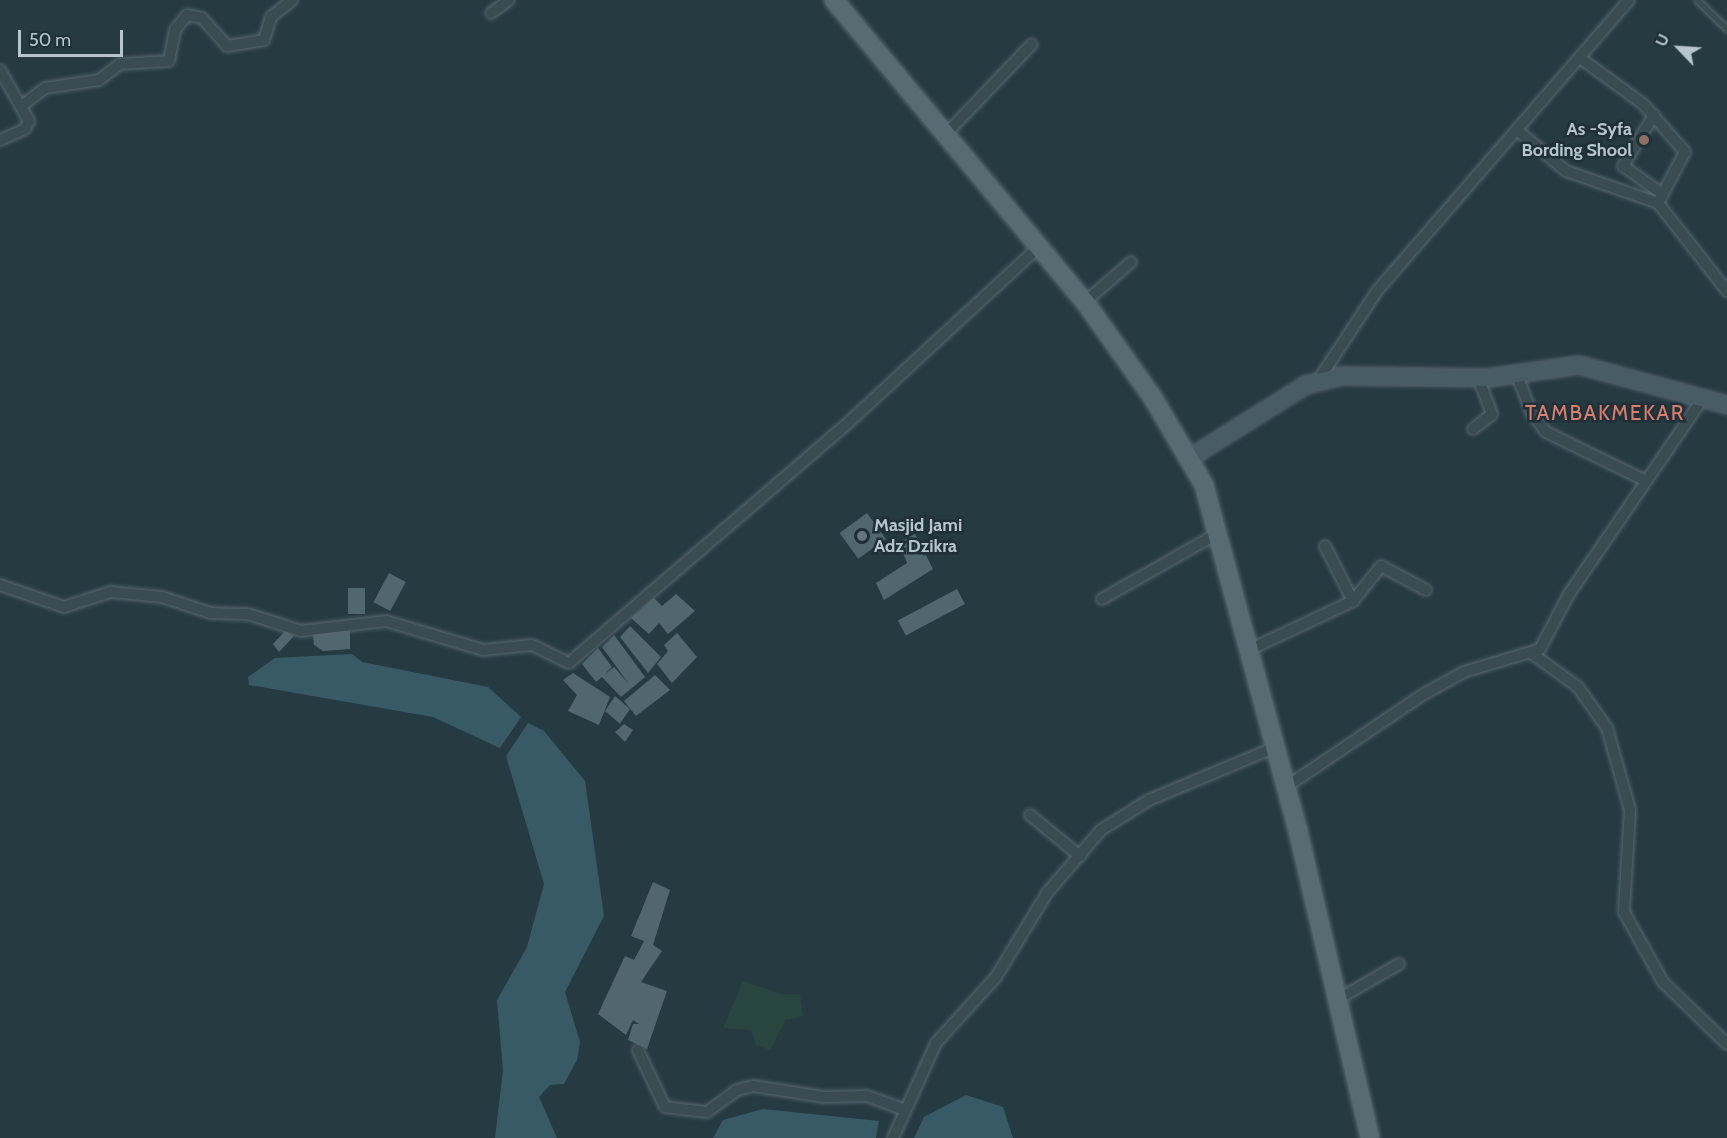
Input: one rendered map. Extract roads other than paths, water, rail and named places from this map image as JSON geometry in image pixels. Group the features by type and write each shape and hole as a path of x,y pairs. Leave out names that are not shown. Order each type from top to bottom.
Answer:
{"main road":[{"path":"841,2 946,134 1041,245 1085,302 1191,457 1220,532 1251,649 1286,787 1365,1136"}],"street":[{"path":"24,104 45,88 99,80 120,64 169,61 175,30 187,15 202,18 227,46 264,40 271,17 292,0"},
{"path":"491,13 509,0"},
{"path":"1191,457 1319,379 1377,291 1629,0"},
{"path":"946,134 1032,44"},
{"path":"1580,58 1654,115 1685,156 1659,198"},
{"path":"0,70 24,104 27,127 0,140"},
{"path":"1654,115 1623,166 1659,198 1727,291"},
{"path":"1517,130 1566,171 1659,198"},
{"path":"0,585 64,607 111,591 162,597 211,613 248,614 301,631 386,621 483,650 532,645 569,663 849,422 1041,245"},
{"path":"1085,302 1131,262"},
{"path":"1319,379 1478,377 1590,366 1701,401 1727,405"},
{"path":"1516,375 1532,414 1546,432 1646,481"},
{"path":"1473,429 1492,414 1478,377"},
{"path":"1286,787 1434,688 1486,663 1531,653 1548,637 1569,594 1701,401"},
{"path":"1102,599 1220,532"},
{"path":"1325,546 1353,601"},
{"path":"1251,649 1353,601 1381,566 1426,590"},
{"path":"1531,653 1578,687 1607,728 1630,810 1624,912 1663,982 1727,1044"},
{"path":"893,1138 936,1043 996,977 1040,903 1080,856 1124,813 1276,747"},
{"path":"1030,815 1080,856"},
{"path":"1335,1002 1399,964"},
{"path":"638,1050 665,1107 707,1112 737,1090 753,1086 824,1097 867,1096 905,1110"}],"lane":[{"path":"1697,0 1727,29"}],"water":[{"path":"352,654 362,662 488,687 521,717 500,748 433,717 249,685 248,677 275,658"},
{"path":"528,723 544,731 585,781 604,916 565,992 580,1042 577,1060 564,1084 550,1085 539,1097 557,1138 495,1138 503,1070 497,1000 527,947 544,884 506,756"},
{"path":"966,1095 1003,1107 1013,1138 914,1138 924,1117"},
{"path":"763,1109 879,1121 876,1138 713,1138 723,1120"}],"place":[{"name":"As -Syfa Bording Shool","path":"1644,140"},
{"name":"Masjid Jami Adz Dzikra","path":"862,536"}],"district":[{"name":"TAMBAKMEKAR","path":"1605,413"}]}
